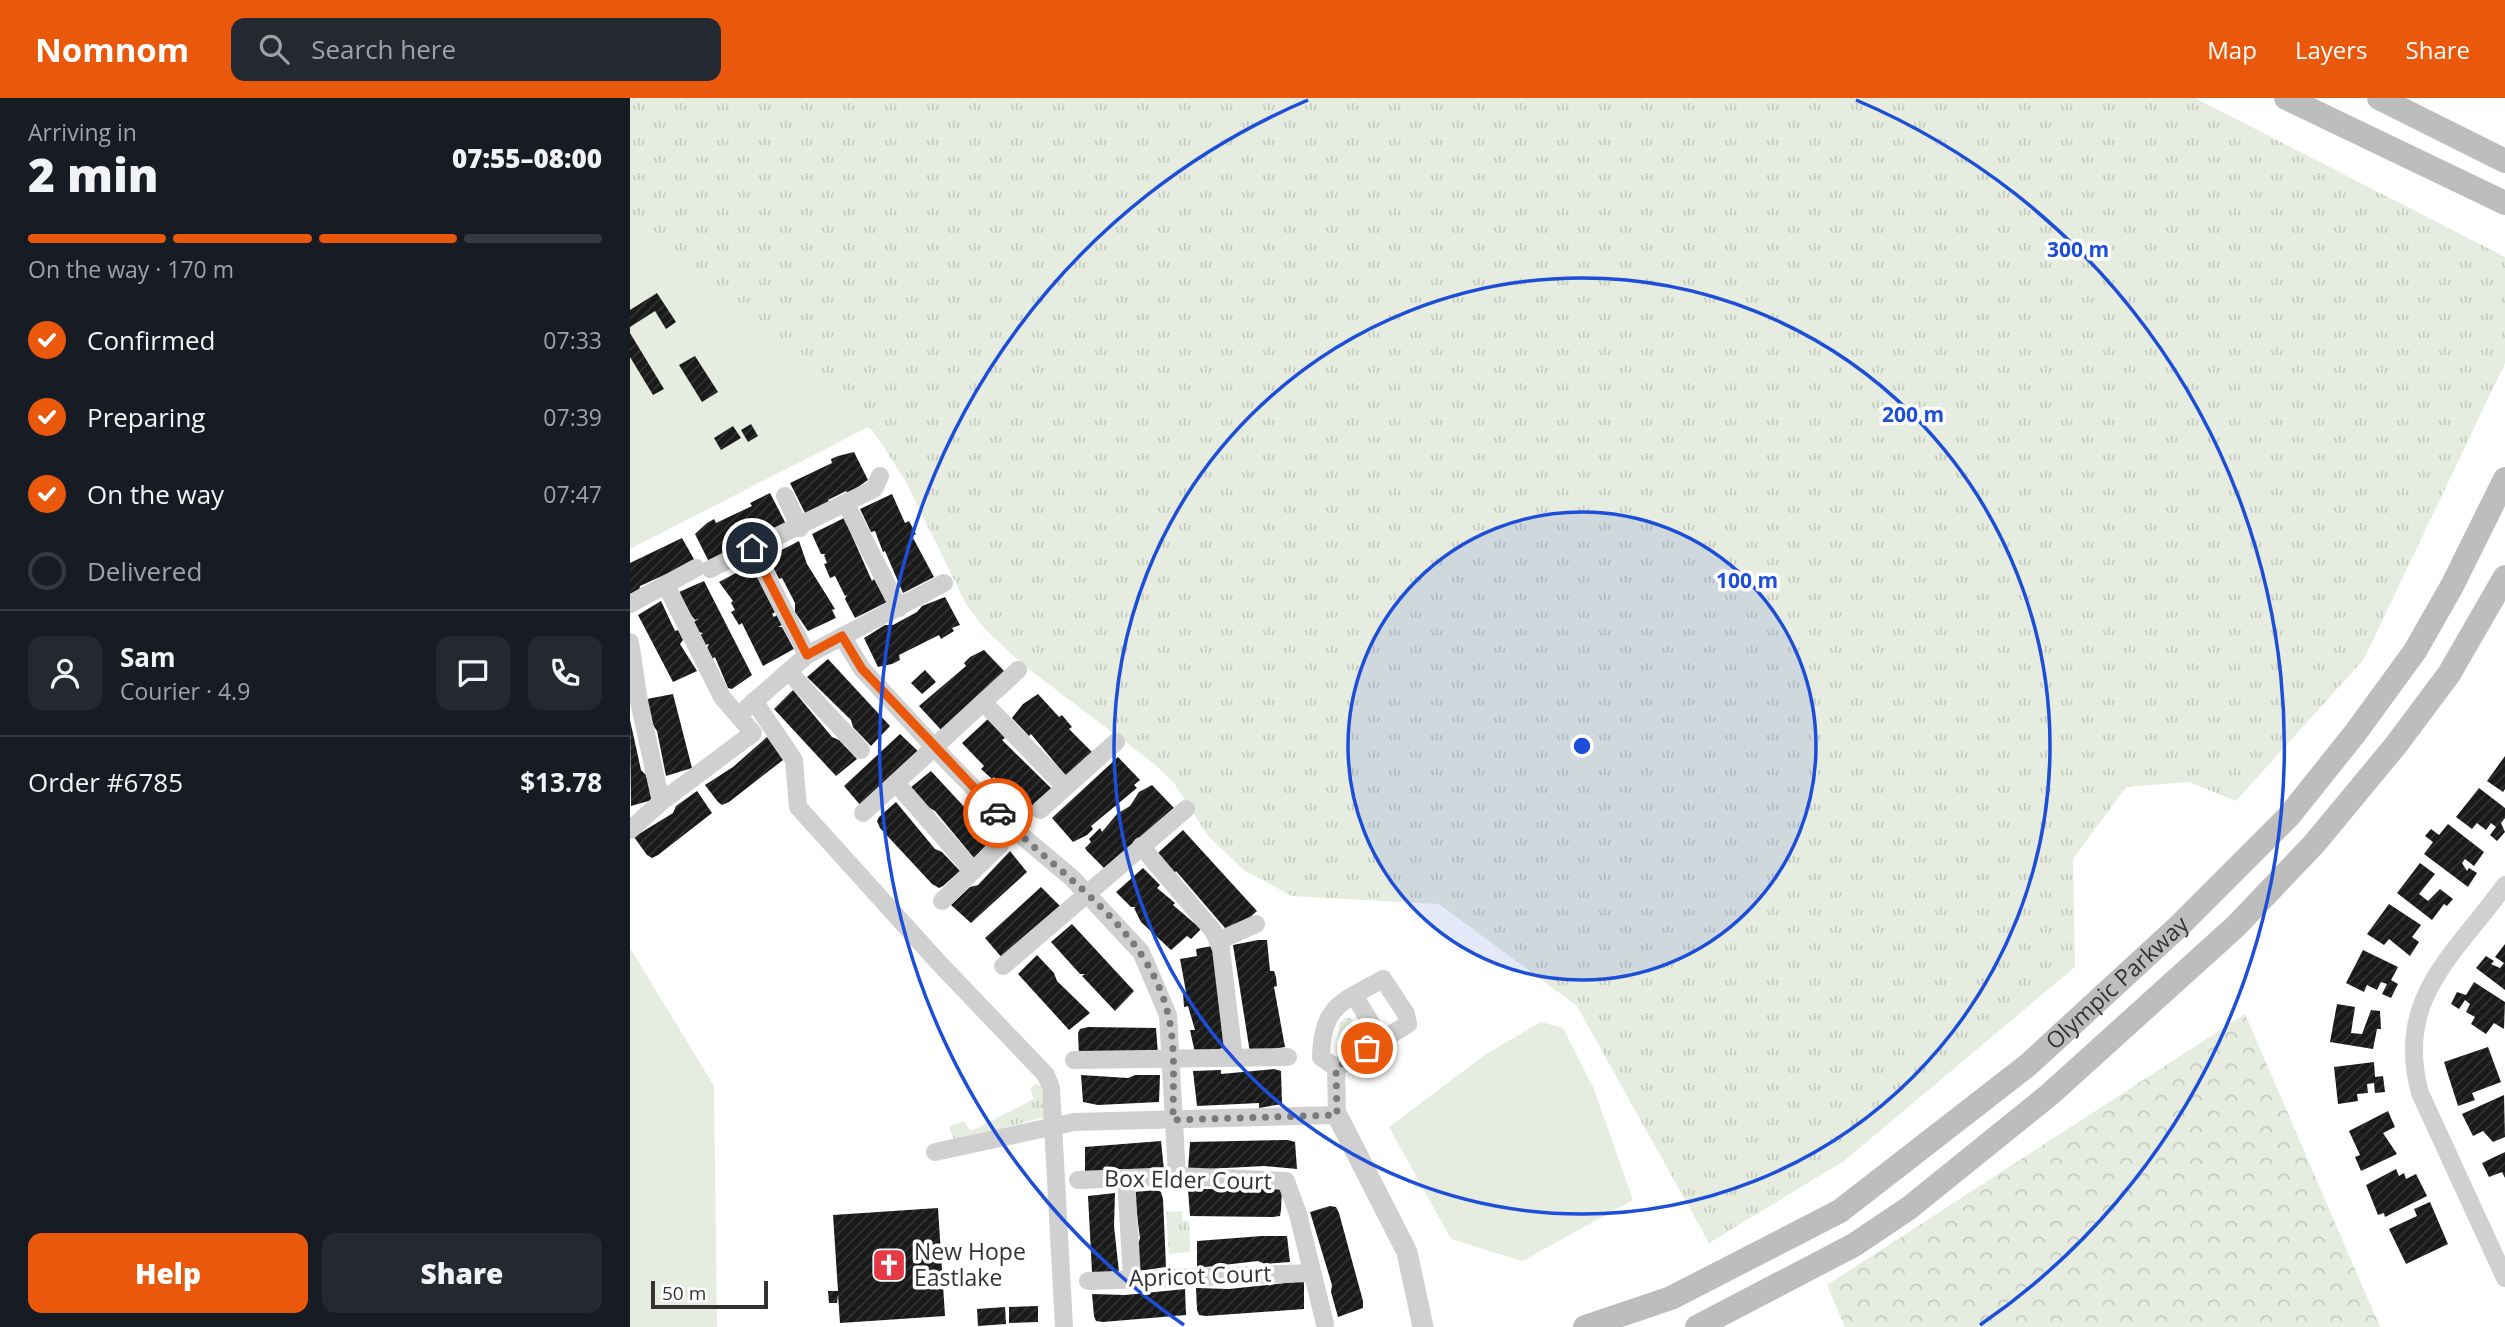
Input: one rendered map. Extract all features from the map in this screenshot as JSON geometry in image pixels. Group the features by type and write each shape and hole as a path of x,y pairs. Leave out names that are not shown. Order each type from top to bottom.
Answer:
{"main road":[{"path":"2286,98 2505,203"},
{"path":"2379,98 2505,161"},
{"name":"Olympic Parkway","path":"1585,1327 1671,1298 1840,1211 2028,1065 2159,945 2289,816 2356,732 2415,651 2452,586 2505,479"},
{"name":"Olympic Parkway","path":"1697,1327 1854,1245 1909,1208 2049,1095 2236,926 2314,844 2396,745 2449,674 2505,577"}],"street":[{"path":"630,604 666,585 800,528 874,489 880,476"},
{"path":"785,496 800,528"},
{"path":"846,504 899,608"},
{"path":"752,548 807,655"},
{"path":"738,715 807,655 944,583"},
{"path":"630,830 661,802 753,733 722,697 666,585"},
{"path":"842,636 862,669 940,743 1016,831 1086,894 1141,952 1168,1015 1173,1058 1173,1120 1177,1176"},
{"path":"630,642 639,701 661,802"},
{"path":"863,813 1018,670"},
{"path":"789,672 861,750"},
{"path":"754,701 794,760 799,807 939,963 1045,1075 1051,1088 1064,1327"},
{"path":"985,703 1065,787"},
{"path":"1040,810 1116,742"},
{"path":"897,783 974,871"},
{"path":"1003,966 1186,809"},
{"path":"942,901 1000,845"},
{"path":"1140,846 1214,932 1218,941 1234,1058"},
{"path":"2505,885 2426,989 2412,1043 2412,1066 2420,1093 2505,1278"},
{"path":"1218,941 1256,924"},
{"path":"1383,979 1406,1014 1408,1024 1336,1068 1321,1058 1322,1035 1332,1009 1383,979"},
{"path":"1354,995 1381,1040"},
{"path":"1074,1060 1288,1057"},
{"path":"1336,1068 1337,1115 1407,1252 1423,1327"},
{"path":"935,1152 1074,1122 1337,1115"},
{"name":"Box Elder Court","path":"1078,1180 1177,1176 1286,1181 1312,1273"},
{"path":"1126,1178 1132,1278"},
{"path":"1312,1273 1325,1324"},
{"name":"Apricot Court","path":"1088,1281 1312,1273"}],"green space":[{"path":"630,98 2195,98 2505,257 2505,363 2364,659 2236,801 2189,782 2126,787 2073,859 2075,967 1844,1161 1709,1243 1577,1006 1439,904 1292,896 1245,871 1208,836 1174,783 1153,763 1022,664 984,628 967,606 905,480 873,431 826,400 630,251"},
{"path":"630,236 653,238 876,423 630,549"},
{"path":"630,948 714,1086 717,1327 630,1327"},
{"path":"2245,1014 2380,1327 1845,1327 1827,1285"},
{"path":"1350,1018 1363,1042 1348,1053 1338,1051 1339,1023"},
{"path":"1541,1022 1563,1028 1593,1087 1633,1200 1522,1261 1451,1239 1389,1127 1486,1054"},
{"path":"1037,1084 1041,1087 1044,1117 955,1142 949,1127 963,1121 971,1131 1034,1099 1030,1088"},
{"path":"1182,1211 1182,1221 1189,1221 1190,1252 1169,1254 1166,1212"}],"building":[{"path":"657,293 676,322 666,329 655,311 630,327 630,310"},
{"path":"630,333 664,389 653,395 630,357"},
{"path":"695,356 718,392 702,402 679,365"},
{"path":"751,424 758,436 748,442 741,430"},
{"path":"733,426 741,438 721,450 714,438"},
{"path":"854,452 868,480 848,494 846,491 828,500 829,502 806,515 790,483 832,463 831,459"},
{"path":"770,493 786,524 763,536 762,533 709,562 695,534 714,519 716,523 752,506 750,503"},
{"path":"892,494 905,523 909,521 916,534 912,536 934,577 903,593 875,531 871,532 860,509"},
{"path":"844,518 872,581 874,579 887,602 855,618 845,599 847,595 845,596 835,576 830,578 824,564 827,563 826,554 821,554 812,534"},
{"path":"682,538 695,561 640,586 639,591 630,596 630,563"},
{"path":"799,541 807,564 835,609 832,610 836,618 808,631 795,612 795,603 768,557"},
{"path":"751,565 775,612 772,614 774,617 777,615 782,625 778,627 782,627 794,649 763,666 742,623 739,625 731,612 735,610 731,603 733,601 719,582"},
{"path":"704,581 752,675 732,689 728,688 715,657 712,659 707,648 709,644 705,645 700,635 703,633 698,632 693,622 699,619 695,620 691,615 679,592"},
{"path":"945,597 960,625 952,628 954,631 941,639 939,635 899,655 900,660 878,667 864,638 885,625 893,625 917,612 922,606"},
{"path":"661,601 675,631 678,630 683,640 680,644 697,671 673,682 638,615"},
{"path":"984,650 1005,672 943,732 919,706 966,666 964,663 970,657"},
{"path":"828,659 890,726 871,746 853,727 851,720 807,677"},
{"path":"925,670 936,682 922,694 911,683"},
{"path":"793,690 832,737 839,740 857,759 836,776 774,709"},
{"path":"673,694 692,768 666,776 647,699"},
{"path":"1038,694 1059,717 1062,715 1072,727 1069,729 1092,752 1066,776 1031,734 1029,736 1012,718 1023,704"},
{"path":"988,719 1005,738 1002,740 1052,789 1026,812 994,777 992,779 981,769 984,766 962,743"},
{"path":"630,720 641,770 646,775 652,800 631,806"},
{"path":"900,734 920,753 861,806 844,786"},
{"path":"767,737 783,760 722,805 705,785 733,767"},
{"path":"2505,756 2505,789 2503,792 2487,781"},
{"path":"1118,757 1140,780 1134,785 1137,788 1091,826 1093,829 1087,835 1073,842 1052,818"},
{"path":"931,771 993,838 974,858 935,811 910,788"},
{"path":"1152,785 1174,808 1106,870 1085,848 1091,842 1089,839 1100,828 1102,832 1117,814 1130,806 1139,792"},
{"path":"2479,788 2505,808 2505,818 2501,823 2505,832 2497,841 2490,835 2496,827 2491,823 2486,830 2477,823 2472,829 2456,817"},
{"path":"697,791 712,813 658,855 652,858 647,855 634,837 673,813 676,806"},
{"path":"896,802 935,849 942,852 960,871 943,886 939,888 932,884 880,828 877,821 879,817"},
{"path":"2448,824 2484,852 2474,866 2465,859 2462,863 2467,871 2469,868 2477,873 2468,887 2424,854 2433,842 2425,836 2431,829 2439,835"},
{"path":"1183,830 1257,911 1231,935 1176,871 1174,873 1157,854"},
{"path":"1010,851 1027,872 971,923 951,905 970,887 978,885"},
{"path":"2420,863 2435,874 2419,894 2428,901 2440,889 2453,899 2447,906 2444,904 2432,920 2397,893"},
{"path":"1143,868 1160,885 1157,888 1175,903 1173,905 1201,929 1191,939 1187,936 1171,950 1141,922 1134,908 1136,907 1131,907 1116,892"},
{"path":"1041,887 1060,906 1003,959 985,938"},
{"path":"2389,904 2421,925 2412,937 2419,942 2410,956 2389,939 2384,945 2367,934"},
{"path":"1072,924 1134,991 1115,1011 1082,976 1085,974 1080,974 1051,942"},
{"path":"1267,940 1270,971 1274,971 1276,977 1277,986 1274,987 1285,1047 1250,1053 1233,945"},
{"path":"2505,944 2505,990 2476,968 2486,956 2494,961 2491,964 2500,968 2504,963 2495,957"},
{"path":"1212,946 1230,1047 1195,1053 1190,1030 1195,1030 1188,1006 1184,1007 1183,992 1186,992 1180,959 1197,956 1196,949"},
{"path":"2363,950 2398,967 2391,980 2398,984 2391,998 2382,994 2387,984 2381,982 2377,990 2367,985 2364,992 2346,983"},
{"path":"1037,955 1054,973 1057,981 1090,1013 1069,1030 1018,974"},
{"path":"2474,982 2505,1002 2504,1029 2494,1023 2486,1034 2471,1024 2475,1017 2466,1012 2470,1004 2465,1000 2459,1009 2451,1004 2457,992 2466,995"},
{"path":"2337,1004 2355,1007 2351,1033 2362,1034 2371,1010 2380,1011 2381,1029 2377,1029 2373,1049 2330,1042"},
{"path":"1156,1028 1158,1055 1079,1056 1078,1033 1080,1029"},
{"path":"2488,1047 2501,1082 2472,1093 2475,1100 2458,1106 2444,1062"},
{"path":"2374,1062 2375,1077 2383,1076 2385,1092 2375,1093 2374,1083 2367,1084 2368,1093 2357,1094 2358,1101 2338,1104 2334,1067"},
{"path":"1274,1069 1281,1071 1282,1104 1259,1108 1259,1103 1197,1106 1193,1071 1221,1070 1221,1074"},
{"path":"1081,1075 1128,1078 1135,1075 1160,1075 1159,1102 1098,1105 1083,1102"},
{"path":"2504,1095 2505,1137 2493,1142 2483,1131 2473,1136 2462,1114"},
{"path":"2388,1111 2395,1127 2383,1133 2397,1154 2361,1171 2355,1157 2360,1155 2349,1131"},
{"path":"1161,1141 1164,1170 1118,1169 1085,1173 1085,1147"},
{"path":"1190,1142 1295,1142 1297,1169 1264,1166 1188,1170"},
{"path":"2505,1152 2505,1178 2502,1172 2489,1177 2482,1163"},
{"path":"2396,1169 2399,1176 2404,1173 2406,1179 2416,1174 2427,1196 2385,1217 2384,1213 2378,1215 2366,1185"},
{"path":"1188,1189 1282,1189 1280,1216 1190,1216"},
{"path":"1134,1192 1161,1192 1163,1199 1166,1267 1139,1271 1140,1238"},
{"path":"1115,1193 1114,1226 1119,1272 1092,1272 1088,1196"},
{"path":"2430,1202 2448,1244 2406,1264 2389,1229 2417,1216 2414,1209"},
{"path":"1330,1206 1336,1207 1339,1213 1363,1301 1363,1308 1338,1317 1331,1292 1332,1285 1310,1212"},
{"name":"New Hope Eastlake","path":"938,1208 945,1316 840,1323 838,1295 837,1303 829,1303 828,1291 838,1291 833,1215"},
{"path":"1287,1236 1290,1262 1265,1264 1258,1261 1197,1268 1197,1241"},
{"path":"1304,1281 1304,1309 1206,1316 1199,1315 1197,1310 1196,1288 1229,1289"},
{"path":"1185,1289 1186,1315 1103,1322 1096,1321 1094,1316 1092,1294 1125,1295"},
{"path":"1038,1306 1038,1322 1009,1323 1009,1307"},
{"path":"1005,1307 1006,1324 978,1326 977,1309"}],"way so far":[{"path":"998,813 1072,878 1141,952 1161,993 1168,1015 1173,1058 1173,1120 1337,1115 1336,1068 1367,1048"}],"place":[{"name":"New Hope Eastlake","path":"889,1265"}],"route":[{"path":"752,548 807,655 842,636 862,669 998,813"}]}
